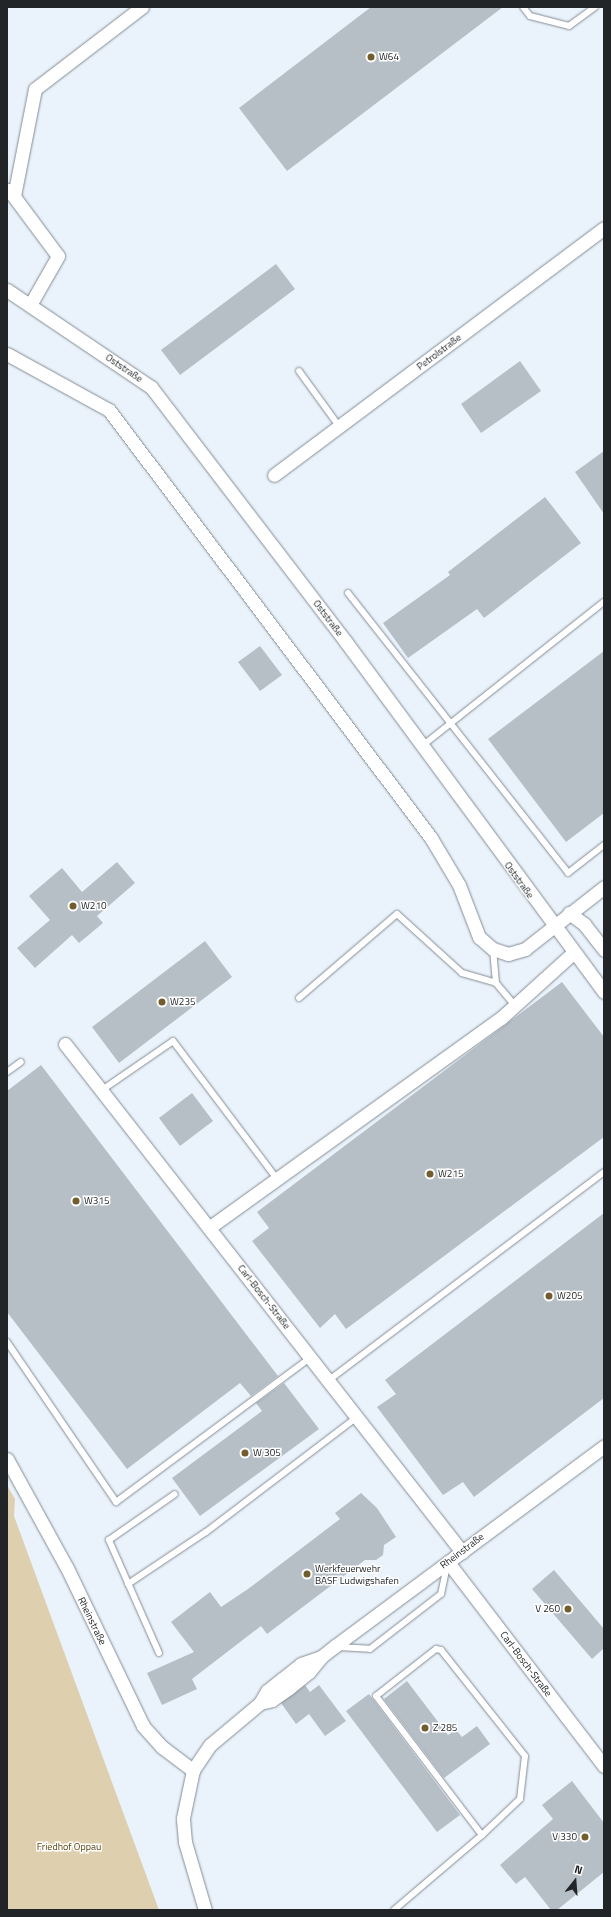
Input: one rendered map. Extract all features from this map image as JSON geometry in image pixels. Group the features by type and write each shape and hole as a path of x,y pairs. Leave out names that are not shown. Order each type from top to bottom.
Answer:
{"street":[{"path":"30,305 58,256 10,192 36,89 142,7"},
{"name":"Petrolstraße","path":"274,475 604,228"},
{"name":"Oststraße","path":"7,290 151,387 422,746 553,926 604,992"},
{"path":"7,354 109,410 431,838 459,885 478,937 493,949 508,954 525,949 604,887"},
{"path":"569,913 584,924 604,950"},
{"path":"210,1226 515,1006 573,953"},
{"name":"Carl-Bosch-Straße","path":"65,1044 210,1226 462,1552"},
{"name":"Rheinstraße","path":"7,1459 67,1568 143,1726 162,1747 193,1770 210,1745 260,1703 272,1700 285,1683 309,1672 321,1657 335,1646 604,1446"},
{"name":"Carl-Bosch-Straße","path":"448,1562 604,1766"},
{"path":"193,1770 183,1818 185,1842 205,1910"}],"lane":[{"path":"522,7 530,16 569,26 595,7"},
{"path":"299,371 339,426"},
{"path":"348,593 568,873 604,845"},
{"path":"422,746 604,602"},
{"path":"299,998 397,914 462,973 496,983 515,1006"},
{"path":"493,949 496,983"},
{"path":"102,1090 173,1041 277,1179"},
{"path":"7,1072 21,1062"},
{"path":"329,1380 604,1172"},
{"path":"7,1342 116,1502 311,1357"},
{"path":"128,1584 206,1532 357,1417"},
{"path":"159,1653 108,1540 175,1494"},
{"path":"335,1646 370,1649 441,1594 448,1562"},
{"path":"394,1910 482,1834 520,1799 525,1756 441,1650 436,1648 376,1696 482,1834"}],"green space":[{"name":"Friedhof Oppau","path":"7,1485 15,1499 14,1516 159,1910 7,1910"}],"building":[{"name":"W64","path":"371,7 503,7 287,171 239,108"},
{"path":"276,264 295,289 180,375 161,350"},
{"path":"520,361 541,391 481,433 461,404"},
{"path":"604,451 604,514 575,472"},
{"path":"545,497 581,543 484,618 477,609 408,658 383,623 450,575 448,572"},
{"path":"260,646 282,675 260,691 238,662"},
{"path":"604,651 604,813 566,842 488,739"},
{"name":"W210","path":"117,862 135,883 97,916 103,923 79,943 72,935 35,968 17,948 50,920 29,896 62,868 82,892"},
{"name":"W235","path":"205,941 232,977 119,1063 92,1027"},
{"name":"W215","path":"562,982 604,1037 604,1137 346,1329 335,1314 320,1328 252,1241 269,1228 257,1212"},
{"name":"W315","path":"41,1065 278,1376 251,1396 240,1383 127,1469 7,1312 7,1091"},
{"path":"192,1093 213,1121 180,1146 159,1118"},
{"name":"W205","path":"604,1213 604,1398 474,1497 463,1482 443,1495 377,1407 396,1394 385,1380"},
{"name":"W 305","path":"284,1383 319,1429 200,1516 172,1478 262,1411 256,1403"},
{"name":"Werkfeuerwehr BASF Ludwigshafen","path":"361,1493 377,1508 396,1537 384,1545 383,1555 376,1560 365,1560 267,1634 261,1626 192,1679 197,1689 162,1705 147,1673 194,1652 171,1622 210,1592 221,1607 248,1589 340,1519 335,1513"},
{"name":"V 260","path":"554,1570 604,1629 604,1648 592,1659 532,1589"},
{"name":"Z 285","path":"407,1681 448,1735 456,1730 462,1737 477,1726 490,1744 444,1778 384,1699"},
{"path":"305,1685 310,1692 319,1685 346,1721 325,1736 309,1714 296,1724 281,1703"},
{"path":"369,1694 460,1815 437,1832 346,1711"},
{"path":"572,1781 604,1823 604,1872 557,1910 551,1910 525,1877 516,1884 500,1865 553,1819 542,1805"}],"place":[{"name":"W64","path":"371,57"},
{"name":"W210","path":"73,906"},
{"name":"W235","path":"162,1002"},
{"name":"W215","path":"430,1174"},
{"name":"W315","path":"76,1201"},
{"name":"W205","path":"549,1296"},
{"name":"W 305","path":"245,1453"},
{"name":"Werkfeuerwehr BASF Ludwigshafen","path":"307,1574"},
{"name":"V 260","path":"568,1609"},
{"name":"Z 285","path":"425,1728"},
{"name":"V 330","path":"585,1837"}]}
